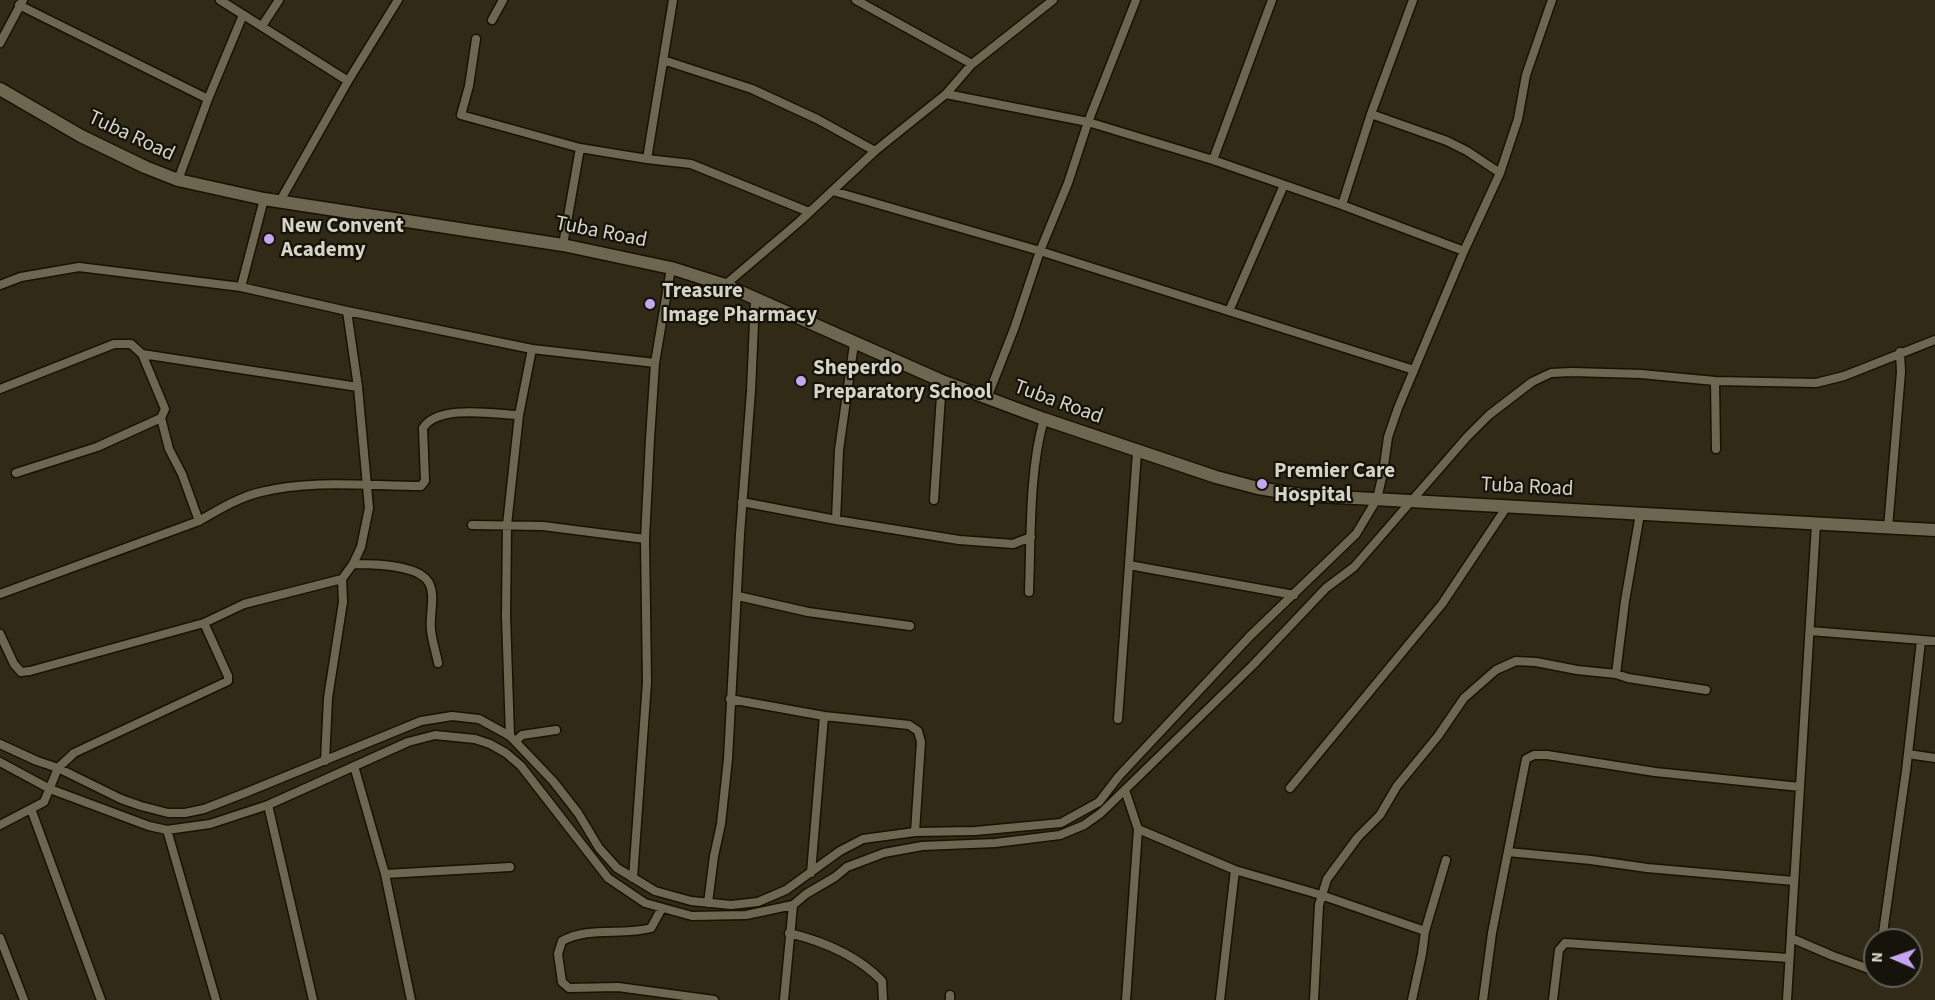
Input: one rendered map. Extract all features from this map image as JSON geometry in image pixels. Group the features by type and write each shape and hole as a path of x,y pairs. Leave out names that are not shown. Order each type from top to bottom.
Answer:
{"street":[{"path":"219,0 348,81"},
{"path":"262,26 279,0"},
{"path":"280,201 348,81 398,0"},
{"path":"492,20 503,0"},
{"path":"647,159 673,0"},
{"path":"856,0 972,64"},
{"path":"1036,0 1049,3"},
{"path":"987,398 1014,329 1040,251 1068,183 1088,122 1136,0"},
{"path":"1214,160 1272,0"},
{"path":"1342,205 1371,114 1413,0"},
{"path":"0,762 141,806 168,813 185,813 204,809 421,721 452,716 479,719 513,738 553,780 578,813 599,848 617,868 655,891 691,901 708,903 758,902 786,890 840,851 863,840 915,832 975,831 1061,823 1099,802 1119,776 1250,636 1356,534 1377,499 1388,437 1464,251 1500,173 1518,119 1526,75 1552,0"},
{"path":"0,43 21,3 208,99"},
{"path":"725,285 809,212 874,151 946,94 972,64 1049,3"},
{"path":"178,180 243,15"},
{"path":"476,39 469,86 461,115 580,148 691,164 809,212"},
{"path":"663,60 752,89 817,119 874,151"},
{"name":"Tuba Road","path":"0,89 81,136 145,168 178,180 264,199 563,244 671,268 725,285 854,344 987,398 1137,452 1258,488 1301,495 1409,502 1935,530"},
{"path":"946,94 1088,122 1214,160 1464,251"},
{"path":"1371,114 1447,141 1500,173"},
{"path":"563,244 580,148"},
{"path":"1229,311 1284,185"},
{"path":"832,191 1040,251 1414,370"},
{"path":"241,287 264,199"},
{"path":"0,285 21,277 79,267 241,287 532,349 655,363"},
{"path":"633,878 646,682 645,539 655,363 671,268"},
{"path":"708,903 721,824 728,759 756,300"},
{"path":"325,761 328,698 343,602 342,579 353,564 361,547 369,508 358,387 348,311"},
{"path":"0,744 37,761 54,778 149,826 167,830 210,824 268,805 408,742 435,735 475,740 490,744 506,753 521,766 608,878 645,903 692,916 746,915 793,905 847,867 884,853 922,846 995,843 1060,835 1084,825 1101,813 1253,665 1326,588 1354,567 1409,502 1489,415 1532,382 1551,373 1641,374 1715,381 1816,383 1844,376 1935,340"},
{"path":"0,389 114,344 131,344 142,354 165,409 161,418 169,449 182,474 199,522"},
{"path":"836,520 839,450 854,344"},
{"path":"513,738 506,616 507,525 519,415 532,349"},
{"path":"1888,528 1901,372 1900,352"},
{"path":"142,354 358,387"},
{"path":"934,500 942,381"},
{"path":"1715,381 1716,449"},
{"path":"0,594 199,522 227,505 259,492 312,484 421,486 423,484 423,428 432,419 459,412 519,415"},
{"path":"16,473 97,447 161,418"},
{"path":"1029,592 1037,458 1044,419"},
{"path":"1118,719 1137,452"},
{"path":"742,502 959,540 1013,544 1031,537"},
{"path":"1290,788 1442,604 1508,506"},
{"path":"1616,674 1625,601 1640,514"},
{"path":"1787,1000 1816,524"},
{"path":"472,525 543,526 645,539"},
{"path":"353,564 383,565 407,570 421,575 429,582 431,632 438,663"},
{"path":"1129,565 1294,595"},
{"path":"0,634 14,664 21,672 30,671 204,623 244,604 342,579"},
{"path":"738,596 808,612 910,626"},
{"path":"0,825 44,802 54,778 74,753 228,681 228,676 204,623"},
{"path":"1810,631 1935,641"},
{"path":"1884,928 1921,641"},
{"path":"1314,1000 1321,895 1327,879 1358,837 1380,815 1397,786 1464,698 1496,670 1516,661 1616,674 1628,678 1706,690"},
{"path":"730,699 824,716 909,725 918,732 921,742 915,832"},
{"path":"811,873 824,716"},
{"path":"513,738 556,730"},
{"path":"1908,754 1935,758"},
{"path":"1483,1000 1492,933 1526,759 1534,755 1547,755 1655,772 1800,787"},
{"path":"354,766 385,874 411,1000"},
{"path":"1125,790 1138,829 1126,1000"},
{"path":"268,805 313,1000"},
{"path":"31,809 101,1000"},
{"path":"1138,829 1235,870 1321,895 1425,931"},
{"path":"167,830 216,1000"},
{"path":"1508,852 1647,868 1794,881"},
{"path":"1412,1000 1425,931 1446,860"},
{"path":"385,874 510,867"},
{"path":"1220,1000 1235,870"},
{"path":"784,1000 793,905"},
{"path":"662,908 651,928 638,932 592,932 573,935 562,941 558,954 562,982 569,988 618,987 714,1000"},
{"path":"789,933 817,940 871,970 882,981 882,1000"},
{"path":"0,938 24,1000"},
{"path":"1791,938 1863,967"},
{"path":"1553,1000 1559,950 1565,943 1790,958"}],"place":[{"name":"New Convent Academy","path":"269,239"},
{"name":"Treasure Image Pharmacy","path":"650,304"},
{"name":"Sheperdo Preparatory School","path":"801,381"},
{"name":"Premier Care Hospital","path":"1262,484"}]}
